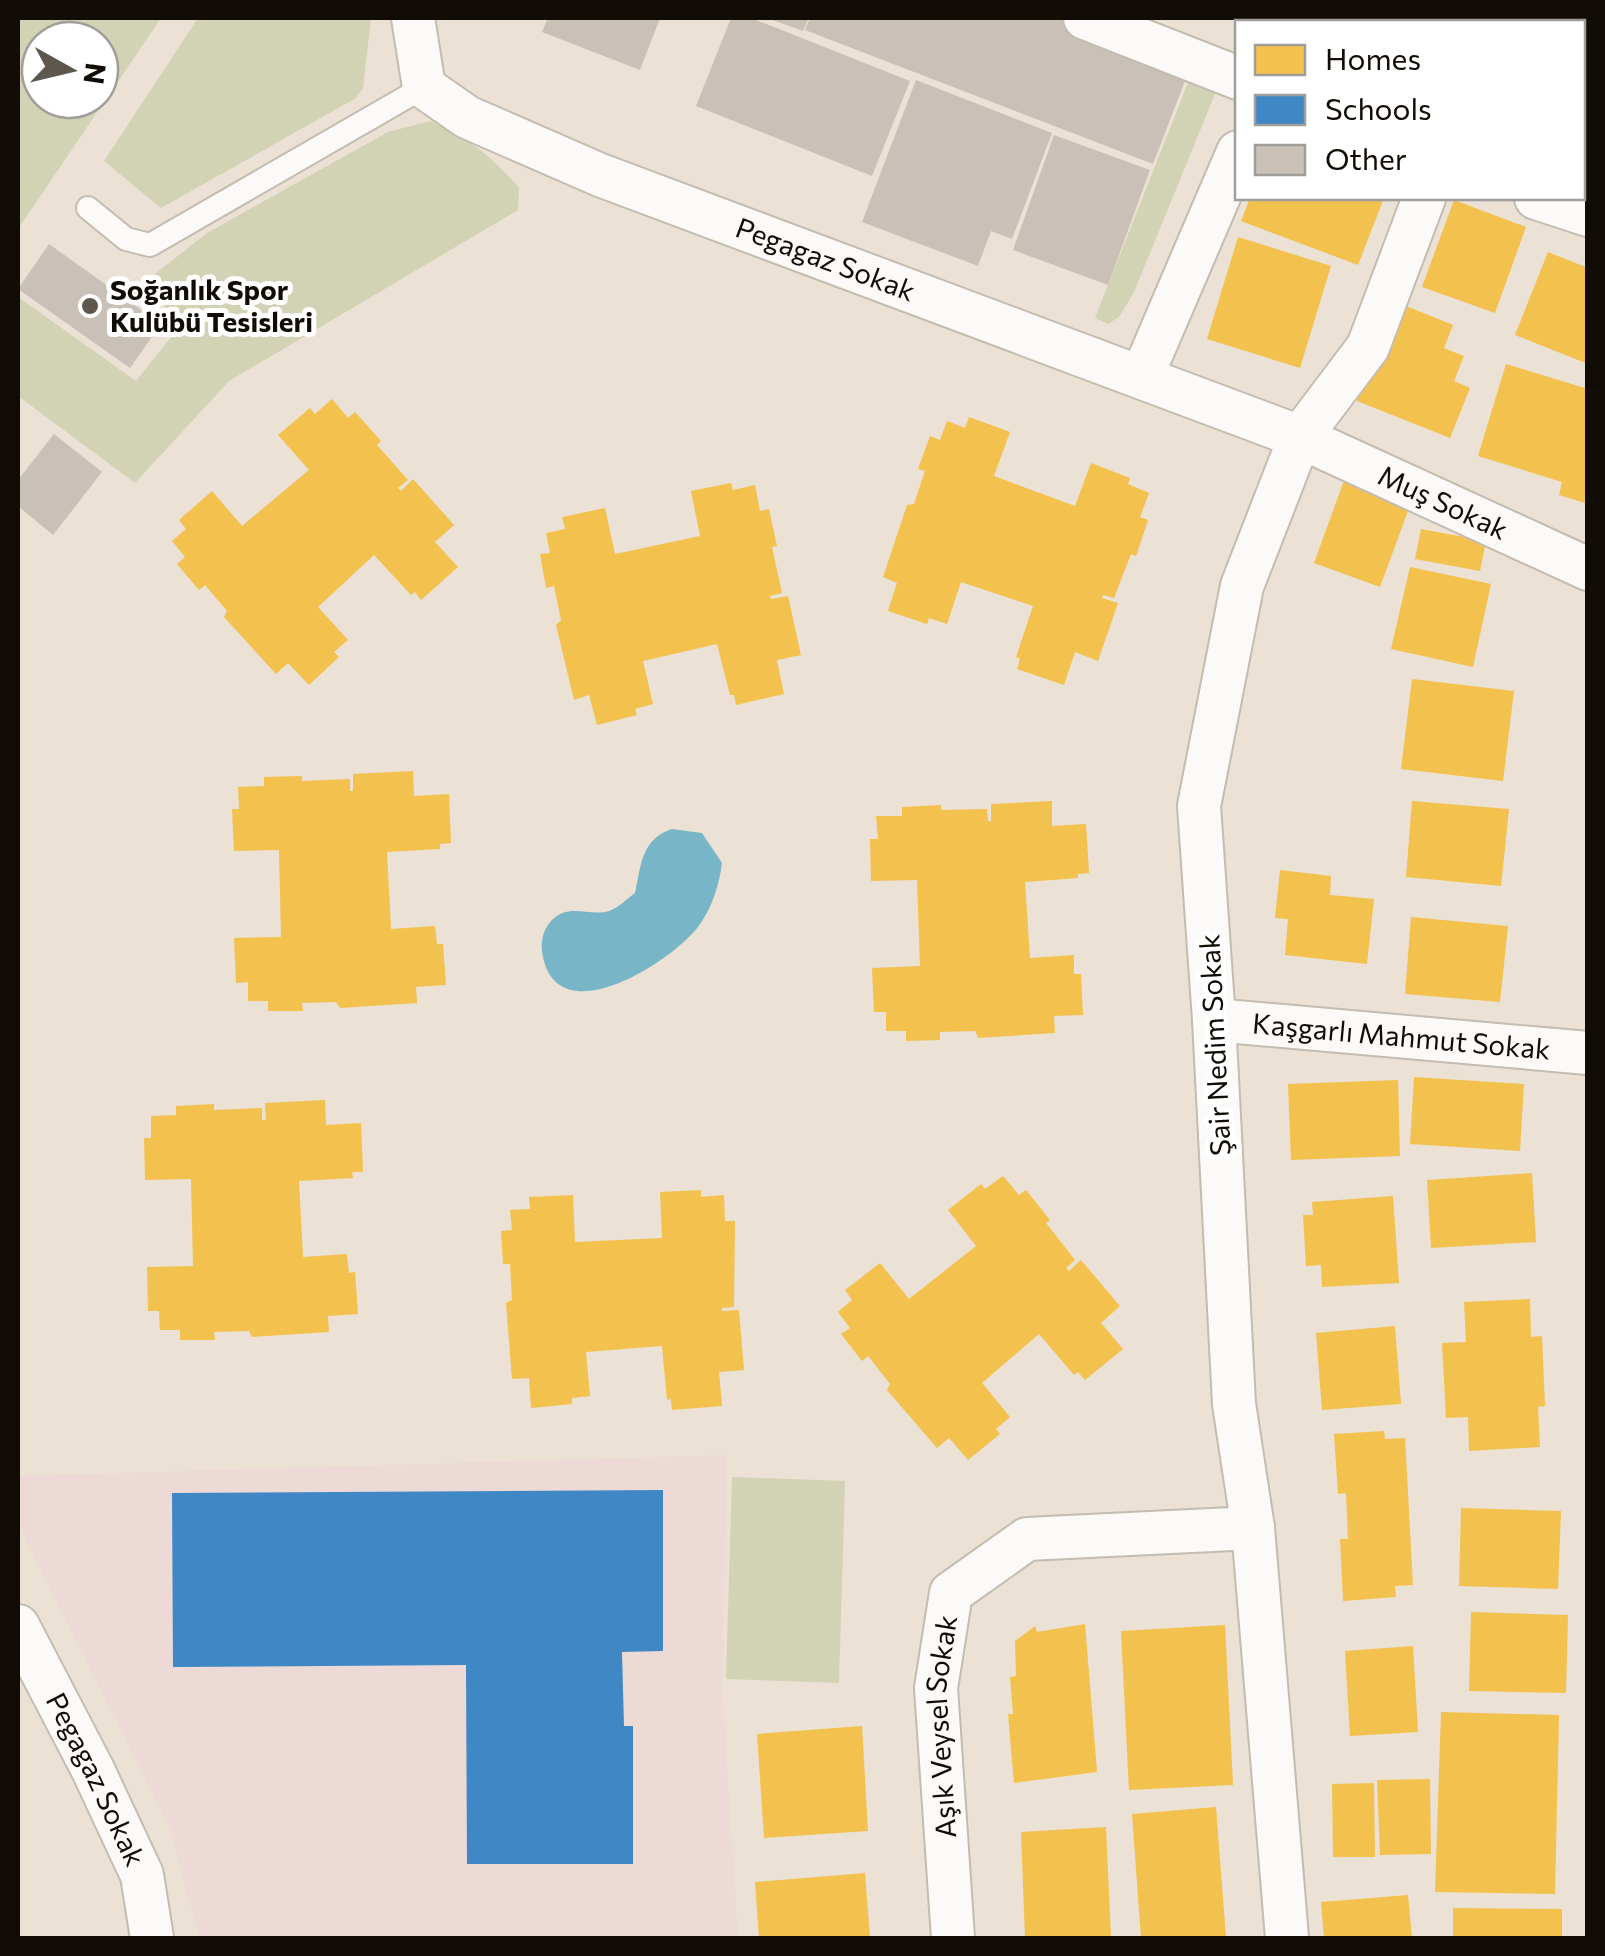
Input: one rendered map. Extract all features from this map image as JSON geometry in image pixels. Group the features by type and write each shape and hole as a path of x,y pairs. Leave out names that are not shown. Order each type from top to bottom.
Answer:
{"street":[{"path":"413,18 424,87"},
{"path":"1084,18 1235,77"},
{"name":"Pegagaz Sokak","path":"424,87 467,117 600,175 1300,437"},
{"path":"1142,376 1235,159"},
{"name":"Şair Nedim Sokak","path":"1288,1938 1252,1528 1234,1404 1199,806 1242,586 1300,437 1368,347 1423,200"},
{"path":"1542,200 1588,215"},
{"name":"Muş Sokak","path":"1300,437 1588,568"},
{"name":"Kaşgarlı Mahmut Sokak","path":"1214,1020 1588,1053"},
{"name":"Aşık Veysel Sokak","path":"953,1938 936,1688 952,1592 1026,1540 1252,1528"},
{"name":"Pegagaz Sokak","path":"18,1626 142,1875 152,1938"}],"lane":[{"path":"88,208 126,239 150,245 424,87"}],"shaded area":[{"path":"726,1455 722,1688 738,1938 199,1938 171,1831 18,1523 18,1476"}],"green space":[{"path":"18,18 161,18 120,78 120,20 20,20 20,120 92,120 18,229"},
{"path":"198,18 371,18 363,88 356,98 161,208 104,161"},
{"path":"1193,70 1217,89 1134,292 1119,317 1108,324 1095,318"},
{"path":"430,121 467,141 500,167 519,188 518,210 229,381 135,483 18,396 18,297 136,381 183,322 141,285 207,233 388,132"},
{"path":"732,1477 845,1481 839,1683 726,1679"}],"water":[{"path":"672,829 702,833 722,863 714,896 698,927 665,957 616,984 592,991 570,990 553,979 542,948 551,921 565,912 601,912 623,903 635,893 648,847"}],"building: Homes":[{"path":"1337,18 1444,18 1443,20"},
{"path":"1585,38 1588,39 1588,131 1585,130"},
{"path":"1249,200 1383,200 1358,265 1241,221"},
{"path":"1454,200 1526,227 1495,313 1422,287"},
{"path":"1238,237 1331,266 1300,368 1207,339"},
{"path":"1548,252 1588,268 1588,364 1515,335"},
{"path":"1396,302 1453,325 1444,348 1464,356 1454,381 1470,388 1450,438 1357,401"},
{"path":"1506,364 1588,389 1588,504 1559,495 1562,482 1478,456"},
{"path":"332,399 348,418 355,412 381,441 377,445 408,480 398,488 401,491 413,479 454,525 435,542 458,567 421,600 415,592 411,595 374,555 318,607 348,640 334,652 339,657 309,685 288,663 276,674 224,617 227,611 205,585 199,590 177,564 185,557 172,541 186,529 179,520 212,491 242,526 309,470 278,435 310,408 315,414"},
{"path":"969,417 1010,432 994,476 1075,506 1091,463 1130,478 1128,484 1149,493 1140,517 1148,520 1136,556 1131,554 1114,598 1102,598 1118,603 1098,661 1075,652 1064,685 1017,669 1020,659 1016,657 1033,606 961,582 947,624 929,618 927,624 888,611 897,583 883,577 907,505 914,504 925,471 918,469 930,436 940,440 947,421 965,428"},
{"path":"1349,467 1415,492 1380,587 1314,563"},
{"path":"731,483 733,490 755,485 760,511 769,509 782,593 770,596 788,596 801,655 777,660 784,694 736,705 717,644 643,661 653,704 635,709 637,715 597,725 589,695 574,700 556,625 561,620 554,586 546,588 540,554 550,553 546,533 565,529 562,517 605,508 615,554 700,536 691,491"},
{"path":"1421,529 1486,541 1480,571 1415,559"},
{"path":"1410,567 1491,584 1473,667 1391,649"},
{"path":"1412,679 1514,691 1503,781 1401,769"},
{"path":"413,771 414,796 449,794 451,843 440,844 440,849 387,852 391,929 435,926 437,944 443,944 446,985 416,987 417,1003 340,1008 336,1002 302,1003 303,1011 268,1011 268,1001 248,1001 248,982 236,983 234,938 281,937 279,850 234,851 232,809 239,809 238,787 264,786 264,777 302,776 302,781 350,779 353,791 353,774"},
{"path":"1052,801 1052,826 1086,824 1089,873 1078,874 1078,878 1025,882 1030,958 1074,955 1074,974 1081,974 1083,1015 1054,1016 1055,1033 978,1038 975,1031 940,1032 940,1040 906,1041 906,1031 886,1031 886,1012 874,1012 872,968 920,966 917,880 871,881 870,839 878,839 876,816 902,816 902,807 941,805 941,810 987,809 991,821 991,804"},
{"path":"1412,801 1509,809 1501,886 1406,877"},
{"path":"1280,870 1331,876 1330,895 1374,899 1367,964 1285,955 1288,919 1275,918"},
{"path":"1411,917 1508,926 1500,1002 1405,994"},
{"path":"1414,1077 1524,1084 1520,1151 1410,1144"},
{"path":"1398,1080 1400,1156 1291,1160 1288,1084"},
{"path":"325,1100 326,1125 361,1123 363,1172 352,1172 353,1178 299,1181 303,1257 347,1254 349,1273 355,1272 358,1314 328,1316 329,1332 252,1337 249,1331 214,1332 215,1340 180,1340 180,1330 160,1330 159,1311 148,1311 147,1267 193,1266 191,1179 145,1180 144,1138 151,1138 151,1116 176,1115 176,1106 214,1104 214,1110 262,1108 262,1120 266,1120 265,1103"},
{"path":"1532,1173 1536,1242 1431,1248 1427,1180"},
{"path":"1003,1176 1019,1195 1026,1190 1050,1220 1046,1223 1075,1260 1066,1268 1069,1271 1081,1260 1120,1306 1101,1323 1123,1349 1085,1380 1078,1372 1074,1375 1039,1334 982,1383 1010,1417 996,1429 1000,1434 968,1460 949,1438 937,1448 887,1390 890,1384 868,1356 862,1361 841,1334 850,1328 838,1312 852,1300 845,1290 880,1263 909,1299 976,1246 948,1210 981,1184 985,1189"},
{"path":"701,1190 701,1197 724,1195 725,1221 735,1221 734,1307 722,1311 739,1310 744,1370 719,1372 722,1406 672,1410 671,1399 667,1400 662,1346 586,1352 590,1396 572,1398 572,1404 531,1408 529,1378 512,1379 506,1303 512,1300 510,1264 503,1264 501,1231 512,1230 510,1210 530,1209 529,1197 573,1195 575,1242 662,1238 660,1192"},
{"path":"1393,1196 1399,1283 1322,1287 1321,1265 1306,1266 1303,1215 1313,1215 1312,1202"},
{"path":"1530,1299 1531,1337 1542,1336 1545,1406 1538,1407 1540,1447 1469,1451 1468,1417 1446,1418 1442,1343 1466,1342 1464,1302"},
{"path":"1395,1326 1401,1404 1322,1410 1316,1333"},
{"path":"1384,1431 1385,1439 1405,1438 1413,1585 1395,1586 1396,1597 1343,1601 1340,1539 1348,1539 1346,1493 1338,1494 1334,1434"},
{"path":"1461,1508 1561,1511 1558,1589 1459,1586"},
{"path":"1471,1612 1568,1615 1566,1693 1469,1691"},
{"path":"1085,1624 1097,1772 1014,1783 1008,1714 1013,1714 1010,1677 1016,1676 1015,1641 1035,1626 1037,1632"},
{"path":"1225,1625 1233,1785 1129,1790 1121,1631"},
{"path":"1413,1646 1418,1732 1350,1736 1345,1651"},
{"path":"1441,1712 1559,1715 1555,1894 1435,1892"},
{"path":"862,1726 868,1831 764,1838 757,1734"},
{"path":"1430,1779 1431,1854 1380,1855 1377,1780"},
{"path":"1374,1783 1375,1857 1333,1857 1332,1784"},
{"path":"1216,1807 1226,1938 1141,1938 1132,1814"},
{"path":"1106,1827 1111,1938 1025,1938 1021,1832"},
{"path":"865,1873 870,1938 759,1938 755,1882"},
{"path":"1408,1895 1412,1938 1324,1938 1321,1902"},
{"path":"1453,1908 1562,1909 1562,1938 1453,1938"}],"building: Schools":[{"path":"663,1490 663,1651 622,1652 624,1726 633,1726 633,1864 467,1864 466,1665 173,1667 172,1493"}],"building: Other":[{"path":"548,18 660,18 640,70 542,32"},
{"path":"731,18 751,18 910,81 872,176 696,106"},
{"path":"767,18 809,18 803,31"},
{"path":"810,18 1058,18 1190,68 1153,164 805,30"},
{"path":"916,80 1052,133 1012,239 991,231 978,266 862,222"},
{"path":"1054,135 1150,170 1108,285 1013,250"},
{"name":"Soğanlık Spor Kulübü Tesisleri","path":"49,244 161,324 130,368 18,289"},
{"path":"54,434 102,472 53,535 18,506 18,480"}],"place":[{"name":"Soğanlık Spor Kulübü Tesisleri","path":"90,306"}]}
